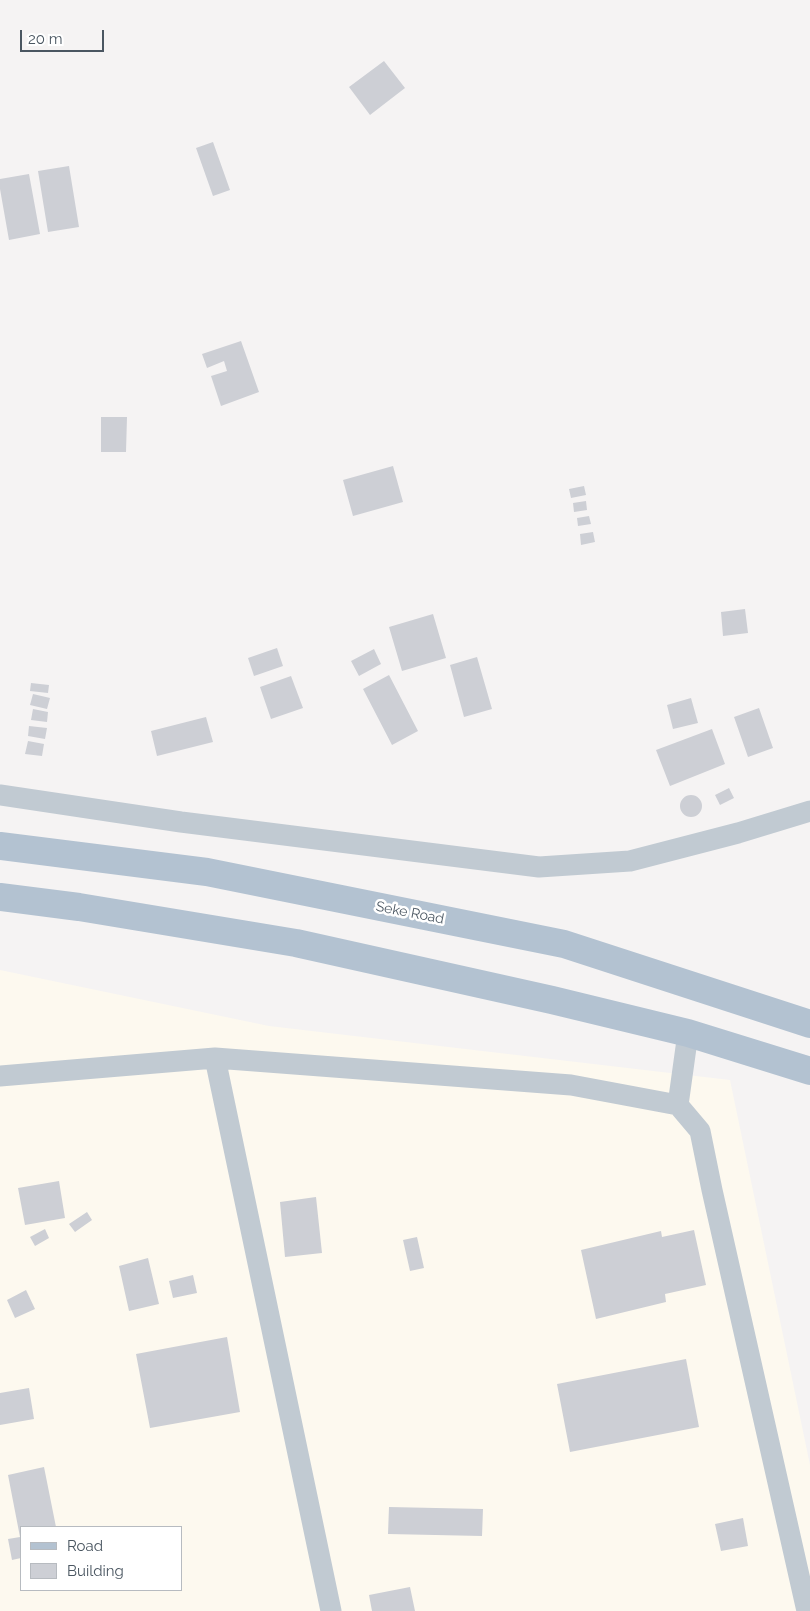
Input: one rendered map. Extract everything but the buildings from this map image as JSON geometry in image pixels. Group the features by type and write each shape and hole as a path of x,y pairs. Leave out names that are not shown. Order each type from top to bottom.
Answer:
{"main road":[{"name":"Seke Road","path":"0,846 207,872 564,944 810,1024"},
{"path":"0,897 79,907 296,943 688,1032 810,1071"}],"street":[{"path":"0,795 181,822 539,866 630,861 738,833 810,811"},
{"path":"678,1106 688,1032"},
{"path":"215,1058 331,1611"},
{"path":"0,1076 215,1058 571,1085 678,1106 700,1131 807,1611"}],"shaded area":[{"path":"0,970 269,1026 730,1080 810,1465 810,1611 0,1611"}]}
